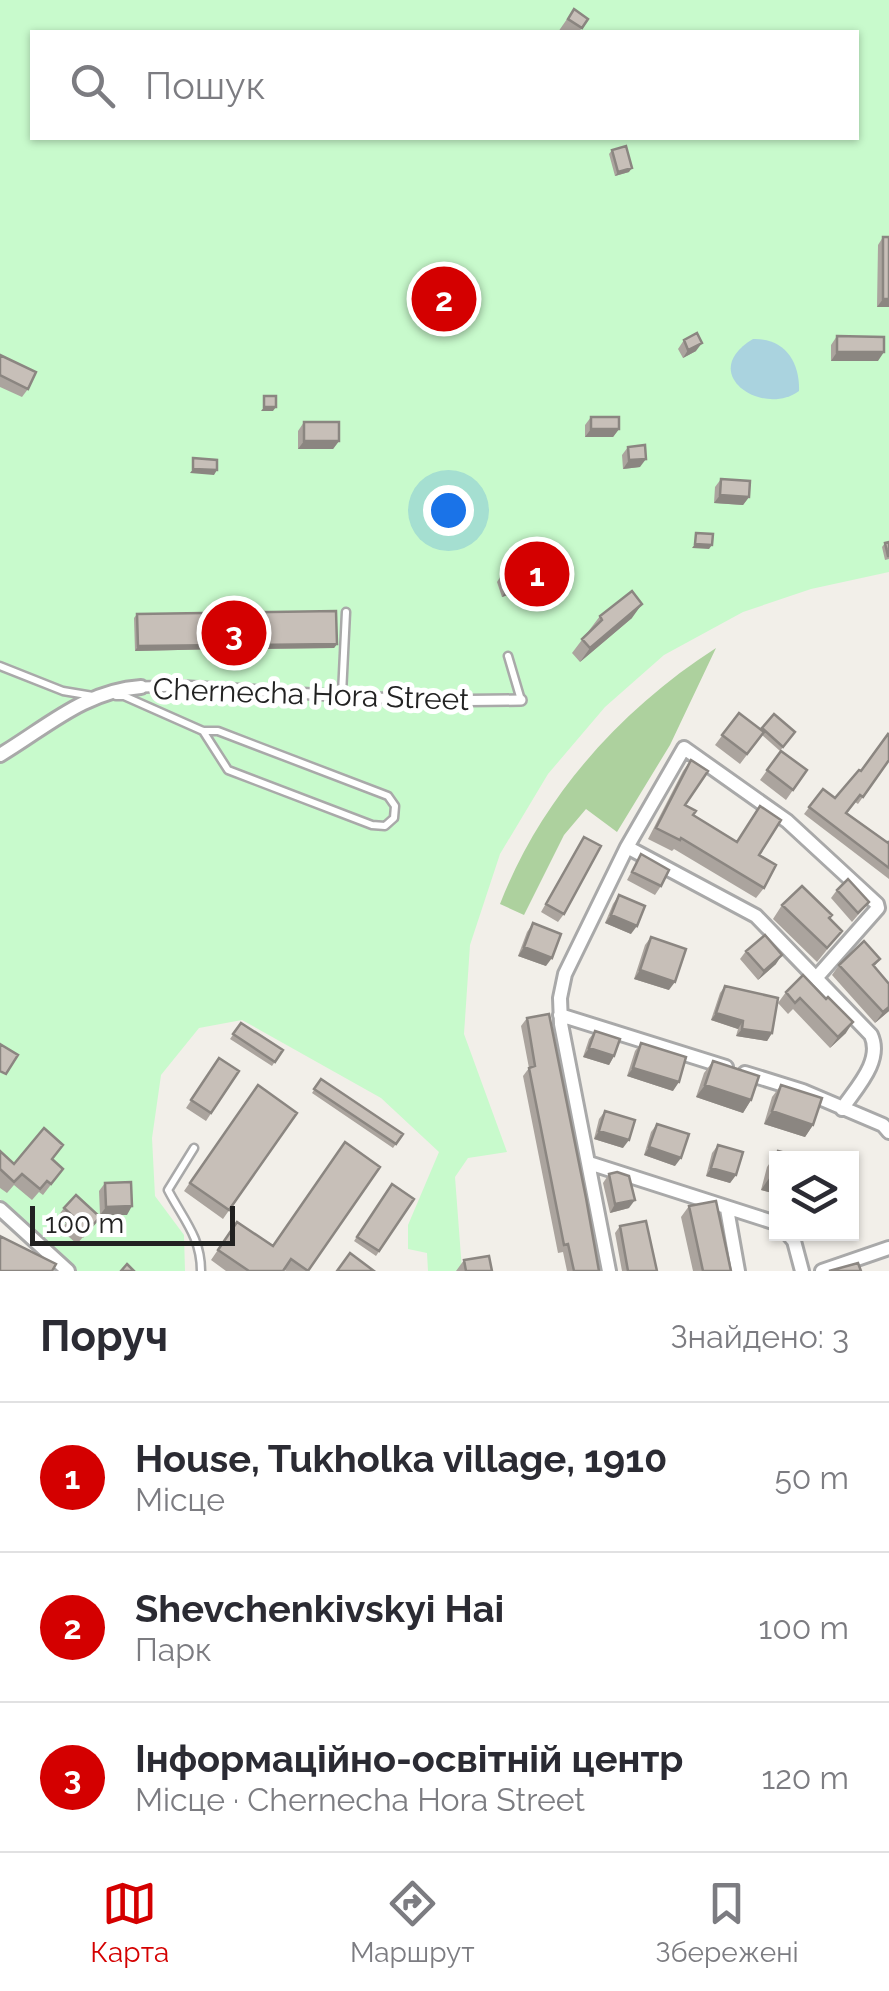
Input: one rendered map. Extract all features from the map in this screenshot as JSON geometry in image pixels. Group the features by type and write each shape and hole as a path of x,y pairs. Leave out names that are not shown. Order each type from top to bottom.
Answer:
{"street":[{"name":"Chernecha Hora Street","path":"0,755 68,708 94,696 141,688 182,686 427,701 521,700"},
{"path":"610,1271 560,1015 565,974 627,847 684,748 786,822 876,904 878,908 817,976"},
{"path":"627,847 756,916 871,1035 876,1045 872,1064 842,1109"},
{"path":"560,1015 803,1090 883,1125 889,1132"},
{"path":"590,1162 769,1221"},
{"path":"0,1209 68,1271"},
{"path":"727,1209 738,1271"},
{"path":"794,1241 802,1271"},
{"path":"822,1271 889,1248"}],"lane":[{"path":"342,694 346,612"},
{"path":"508,656 521,700"},
{"path":"0,666 63,691 124,696 203,731 218,730 388,796 395,806 394,818 385,826 372,826 228,770 203,731"},
{"path":"194,1148 168,1190 194,1230 201,1252 201,1271"}],"green space":[{"path":"0,0 889,0 889,572 811,589 743,612 664,655 605,707 548,774 500,854 470,945 464,1034 507,1152 468,1158 455,1177 462,1270 428,1271 427,1253 408,1249 408,1225 439,1152 381,1098 242,1020 199,1028 161,1075 152,1138 155,1196 184,1235 185,1271 76,1271 0,1199"},
{"path":"716,648 670,745 617,832 586,809 564,835 524,915 500,904 538,828 588,759 648,699"}],"water":[{"path":"753,339 782,347 797,370 799,391 784,398 768,399 741,388 733,378 731,365 737,352"}],"building":[{"path":"574,9 588,19 582,28 568,19"},
{"path":"626,146 632,168 618,172 612,150"},
{"path":"883,237 889,237 889,299 883,299"},
{"path":"697,333 702,343 688,350 684,340"},
{"path":"837,336 884,337 884,352 837,352"},
{"path":"0,355 36,372 28,389 0,375"},
{"path":"264,396 276,396 276,407 264,407"},
{"path":"591,417 619,417 619,429 591,429"},
{"path":"304,422 339,422 339,441 304,441"},
{"path":"645,445 646,459 629,460 628,447"},
{"path":"193,458 217,460 217,470 193,469"},
{"path":"721,479 750,481 749,497 720,495"},
{"path":"696,533 713,534 712,545 695,544"},
{"path":"546,546 557,581 538,587 536,580 507,589 502,574 531,565 527,551"},
{"path":"632,591 642,604 590,648 582,639 602,620 600,616"},
{"path":"336,611 337,644 252,645 252,656 224,656 224,645 138,646 137,614"},
{"path":"739,713 764,732 747,754 722,735"},
{"path":"774,714 795,732 783,747 762,728"},
{"path":"888,734 889,760 863,797 860,795 846,813 889,841 889,868 809,807 823,789 835,798"},
{"path":"781,751 807,770 793,790 767,770"},
{"path":"691,760 708,771 685,805 696,811 693,815 737,842 760,806 781,820 759,855 776,865 764,888 681,838 656,828"},
{"path":"584,837 601,846 564,914 546,904"},
{"path":"641,854 669,870 661,886 632,872"},
{"path":"848,879 869,902 858,913 837,890"},
{"path":"802,886 832,915 829,918 842,931 827,948 782,905"},
{"path":"619,895 645,906 637,926 611,915"},
{"path":"533,923 561,934 552,958 524,947"},
{"path":"765,935 782,955 764,971 746,951"},
{"path":"651,937 686,949 675,982 640,970"},
{"path":"864,941 880,959 873,965 889,984 889,1007 883,1012 839,965"},
{"path":"803,975 853,1022 838,1037 800,998 795,1003 786,992"},
{"path":"725,986 778,998 772,1033 742,1029 743,1021 716,1013"},
{"path":"549,1014 599,1271 574,1271 568,1244 564,1245 529,1068 535,1066 527,1018"},
{"path":"241,1023 283,1050 275,1062 233,1034"},
{"path":"595,1031 620,1039 614,1056 589,1048"},
{"path":"641,1043 686,1057 679,1082 633,1068"},
{"path":"0,1044 18,1055 6,1074 0,1071"},
{"path":"219,1058 239,1071 211,1113 191,1100"},
{"path":"713,1061 759,1076 751,1100 705,1085"},
{"path":"321,1079 403,1134 396,1144 314,1089"},
{"path":"258,1085 297,1113 229,1210 190,1183"},
{"path":"781,1085 822,1098 813,1125 772,1111"},
{"path":"605,1111 635,1120 629,1140 599,1131"},
{"path":"657,1124 689,1134 681,1158 649,1147"},
{"path":"44,1128 63,1145 52,1159 63,1169 51,1184 47,1181 40,1189 22,1174 14,1182 0,1169 0,1151 14,1164"},
{"path":"345,1142 380,1167 308,1271 291,1259 283,1271 249,1271 218,1250 237,1222 273,1246"},
{"path":"718,1145 743,1152 736,1175 711,1168"},
{"path":"609,1174 629,1176 635,1200 615,1204"},
{"path":"131,1182 132,1206 106,1207 105,1183"},
{"path":"392,1184 414,1199 379,1251 357,1237"},
{"path":"76,1195 100,1217 83,1236 67,1222 73,1216 64,1208"},
{"path":"716,1201 731,1271 703,1271 689,1206"},
{"path":"646,1221 657,1271 628,1271 620,1226"},
{"path":"0,1236 56,1264 52,1271 0,1271"},
{"path":"350,1253 374,1271 337,1271"},
{"path":"489,1256 492,1271 466,1271 464,1260"},
{"path":"858,1263 861,1271 829,1271"}],"place":[{"name":"Shevchenkivskyi Hai","path":"444,299"},
{"name":"House, Tukholka village, 1910","path":"537,574"},
{"name":"Інформаційно-освітній центр","path":"234,633"}]}
